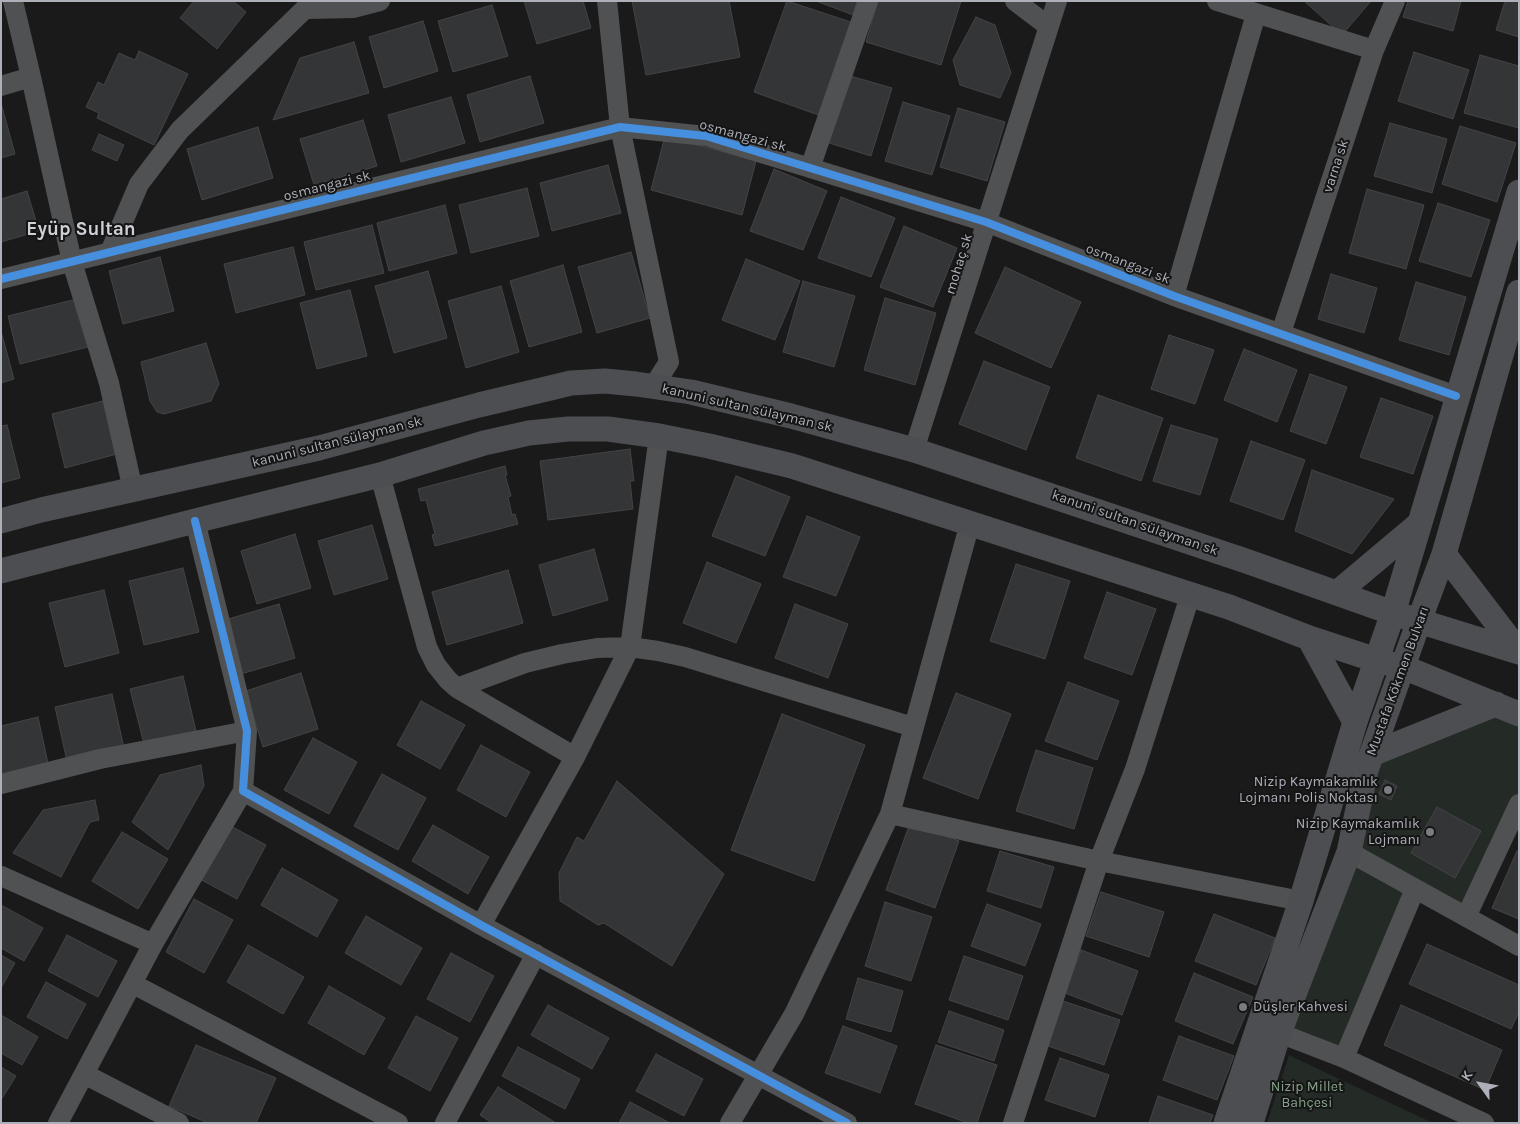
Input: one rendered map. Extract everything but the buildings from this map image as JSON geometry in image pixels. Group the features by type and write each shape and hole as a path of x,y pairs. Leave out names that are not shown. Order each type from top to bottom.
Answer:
{"main road":[{"name":"Mustafa Kökmen Bulvarı","path":"1226,1123 1301,902 1355,722 1393,613 1456,396 1519,192"},
{"name":"Mustafa Kökmen Bulvarı","path":"1251,1123 1279,1033 1349,852 1366,770 1418,621 1444,554 1519,292"},
{"name":"kanuni sultan sülayman sk","path":"1,521 319,448 479,405 571,383 605,381 691,392 791,416 914,450 1246,561 1393,613 1519,652"},
{"path":"1,570 195,520 380,476 484,443 529,433 568,429 608,430 660,436 792,466 1190,596 1229,607 1309,638 1403,667 1519,714"},
{"path":"1337,594 1419,524"},
{"path":"1444,554 1519,652"},
{"path":"1309,638 1355,722"},
{"path":"1372,754 1496,704"}],"street":[{"path":"13,1 72,262 109,383 133,490"},
{"path":"110,252 139,184 180,130 310,5 353,8 380,1"},
{"path":"607,1 620,127 669,362 653,387"},
{"path":"810,168 868,1"},
{"path":"1015,1 1048,26"},
{"name":"mohaç sk","path":"914,450 1057,1"},
{"path":"1217,1 1374,50"},
{"name":"varna sk","path":"1281,333 1374,50 1395,1"},
{"path":"1174,296 1256,14"},
{"path":"1,86 31,77"},
{"name":"osmangazi sk","path":"1,279 620,127 706,136 986,222 1174,296 1456,396"},
{"path":"481,925 575,757 630,647 660,436"},
{"path":"380,476 427,647 436,665 457,688 575,757"},
{"path":"58,1123 153,944 243,791 247,731 195,520"},
{"path":"730,1123 794,1014 890,814 970,523"},
{"path":"1013,1123 1099,861 1135,769 1190,596"},
{"path":"457,688 526,663 562,654 597,648 630,647 658,650 685,657 913,727"},
{"path":"1,784 100,759 247,731"},
{"path":"243,791 481,925 846,1123"},
{"path":"1466,917 1519,804"},
{"path":"890,814 1099,861 1301,902"},
{"path":"1349,852 1519,946"},
{"path":"1,876 153,944"},
{"path":"1344,1058 1415,889"},
{"path":"445,1123 536,954"},
{"path":"133,984 398,1123"},
{"path":"1279,1033 1344,1058 1484,1123"},
{"path":"84,1074 178,1123"}],"green space":[{"path":"1496,704 1519,714 1519,804 1466,917 1415,889 1344,1058 1279,1033 1366,770"},
{"name":"Nizip Millet Bahçesi","path":"1289,1055 1335,1077 1433,1123 1267,1123"}],"cycle path":[{"path":"1,279 620,127 706,136 986,222 1174,296 1456,396"},
{"path":"195,521 247,731 243,791 481,925 847,1123"}],"place":[{"name":"Nizip Kaymakamlık Lojmanı Polis Noktası","path":"1388,790"},
{"name":"Nizip Kaymakamlık Lojmanı","path":"1430,832"},
{"name":"Düşler Kahvesi","path":"1243,1007"}],"district":[{"name":"Eyüp Sultan","path":"81,230"}]}
